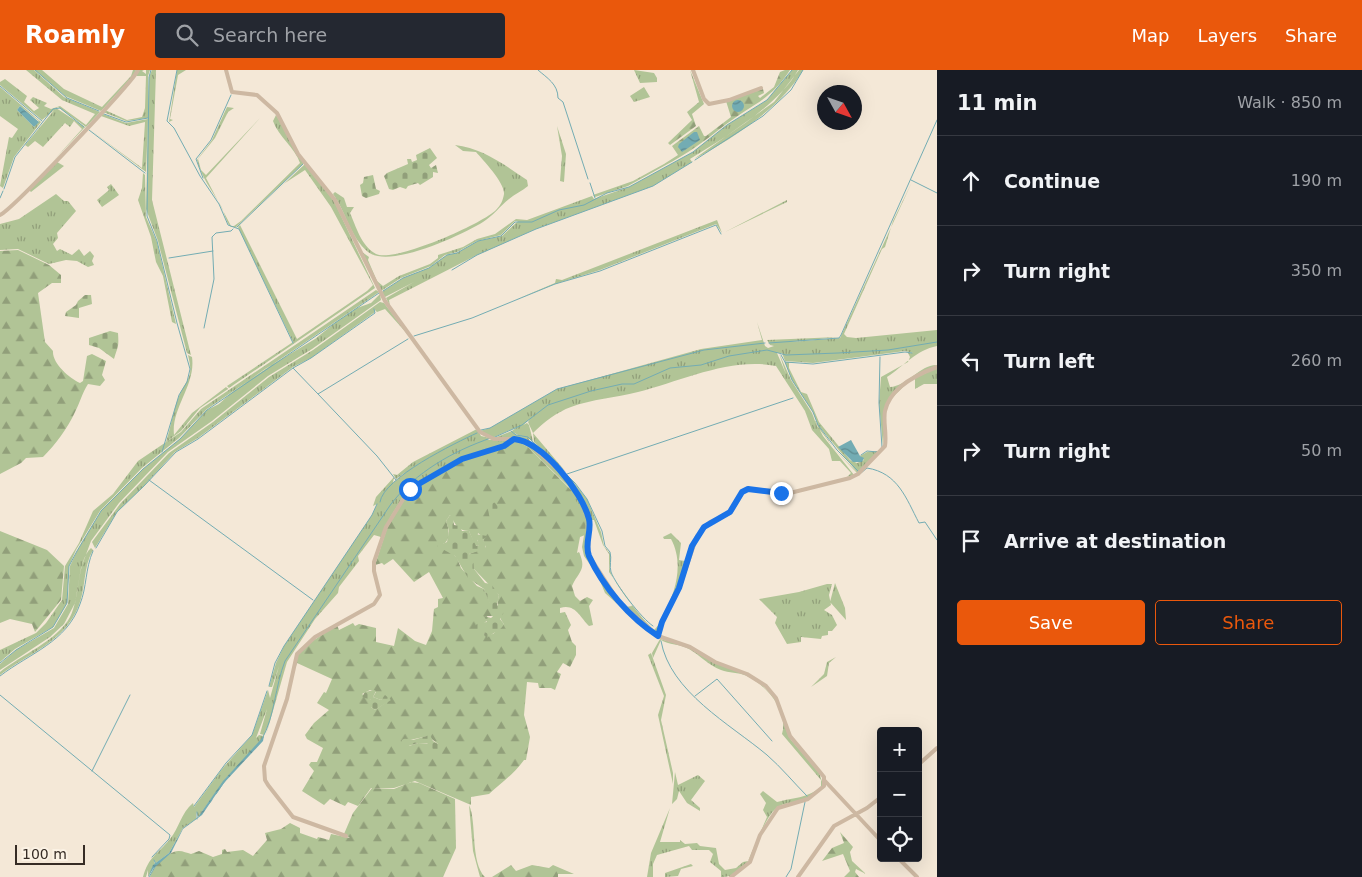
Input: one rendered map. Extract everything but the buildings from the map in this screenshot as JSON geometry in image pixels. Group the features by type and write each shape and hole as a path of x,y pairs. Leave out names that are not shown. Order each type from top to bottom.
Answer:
{"street":[{"path":"0,215 11,208 138,70"},
{"path":"226,70 232,92 257,95 276,113 298,154 335,200 382,296 480,432 494,439 521,439 533,446 572,484 589,520 588,548 591,560 619,602 658,636 690,647 715,662 747,674 766,686 776,698 790,736 820,772 825,782 877,836"},
{"path":"693,70 704,99 709,104 729,100 760,88"},
{"path":"658,636 662,622 679,588 692,546 704,527 730,512 742,492 748,489 790,493 843,480 858,474 885,446 885,409 891,399 910,380 937,367"},
{"path":"346,836 293,816 265,780 265,760 286,699 294,659 301,649 315,637 374,604 380,595 373,566 380,540 391,516 410,489 462,459 504,446 514,439"},
{"path":"922,761 937,748"},
{"path":"731,877 750,862 760,835 778,808 808,799 822,789 825,782"},
{"path":"798,877 834,826 877,800"},
{"path":"902,862 917,877"}],"green space":[{"path":"26,70 34,70 64,97 100,112 86,127 58,107 42,120 0,85 0,82 5,79 27,96 24,102 34,111 39,108 30,100 33,97 47,103 44,106 51,109 60,106 86,125 95,114 62,100"},
{"path":"35,70 42,70 64,89 102,107 131,76 133,70 136,70 134,75 101,111 65,96"},
{"path":"139,70 144,70 142,71 146,74 146,70 150,70 148,76 148,118 126,121 103,112 105,110 127,120 142,117 145,108 146,76 136,76"},
{"path":"152,70 156,70 152,200 191,355 187,353 158,241 146,209 149,77"},
{"path":"177,70 186,70 178,75 170,119 173,120 169,122"},
{"path":"634,70 654,73 657,82 640,83"},
{"path":"690,70 704,104 692,114 696,126 670,145 668,143 692,120 687,112 699,102"},
{"path":"790,70 768,95 696,147 664,166 664,164 678,155 672,146 699,126 704,136 706,136 731,117 726,101 763,89 764,93 758,96 760,98 774,87 780,72"},
{"path":"792,70 798,70 790,83 765,108 734,131 690,159 692,162 653,186 536,229 477,255 389,300 390,306 386,298 414,282 385,297 382,292 403,278 429,268 447,255 457,253 478,241 502,236 518,221 515,221 501,235 477,241 457,252 445,255 431,266 401,278 381,291 362,252 369,257 368,260 377,281 383,286 399,276 430,264 438,258 438,255 463,247 477,239 495,234 516,219 527,220 592,196 594,199 629,187 693,152 727,125 767,100"},
{"path":"799,70 803,70 794,84 769,109 724,142 694,159 774,102"},
{"path":"0,87 41,122 14,157 3,188 0,186 9,137 12,138 18,129 0,116","holes":["20,106 39,121 34,127 17,110"]},
{"path":"644,87 650,97 634,102 630,96"},
{"path":"227,107 234,108 228,112 215,138 198,159 201,170 206,175 260,118 206,178 217,200 204,178 197,160 212,140"},
{"path":"56,108 85,127 54,160 82,129 74,121 70,127 65,123 43,147 35,141 28,147 25,145"},
{"path":"103,114 126,123 148,119 146,172 89,129 142,168 145,122 129,126 101,116"},
{"path":"276,115 304,163 236,227 231,227 229,225 223,211 231,226 234,226 300,163 275,126 273,121"},
{"path":"557,126 566,154 564,182 560,181 562,156"},
{"path":"455,145 484,153 493,158 527,180 528,186 509,199 483,222 443,242 409,253 392,256 378,256 368,252 352,232 333,194 335,192 344,198 347,207 354,207 350,213 366,246 376,254 386,255 400,253 438,241 474,224 498,208 504,194 497,178 476,152 463,151"},
{"path":"430,148 437,158 429,165 431,168 436,165 438,173 433,172 433,177 420,185 418,183 408,186 406,189 400,187 393,190 389,189 384,176 387,173 408,164 407,159 411,159 412,162 417,160 416,155"},
{"path":"57,162 64,166 31,192 29,190"},
{"path":"305,164 334,201 375,288 229,388 227,386 293,342 238,227 240,225 297,339 373,285 331,207 305,170 285,183 257,209"},
{"path":"664,164 664,166 628,186 595,197 593,195 633,181"},
{"path":"143,173 145,175 146,217 157,242 176,324 172,322 163,276 156,262 151,237 138,200 142,188"},
{"path":"373,175 376,189 380,191 379,194 366,198 362,196 360,185 363,183 364,177"},
{"path":"912,182 891,228 893,221"},
{"path":"111,184 119,195 102,207 97,200 109,190 107,187"},
{"path":"56,194 64,201 68,201 76,211 57,233 58,238 53,244 57,251 60,249 72,255 79,249 84,256 90,251 94,256 92,261 94,265 88,267 77,261 66,260 49,264 18,249 0,250 0,224 19,219"},
{"path":"787,200 787,202 725,232"},
{"path":"717,220 722,233 716,224 600,270 555,284 515,300 555,283 556,279 562,280"},
{"path":"891,228 885,247 882,249 844,334 847,337 856,338 937,330 937,346 923,351 909,360 908,353 913,353 905,351 813,363 785,361 782,353 779,353 791,380 812,413 823,436 854,475 847,477 851,473 840,461 832,461 829,449 812,430 805,411 776,366 759,364 724,367 638,392 579,404 566,409 546,421 533,433 528,422 530,419 523,425 527,423 529,425 533,441 512,431 517,427 492,438 480,431 490,428 557,389 701,349 762,340 757,322 765,346 768,348 774,346 770,345 767,340 838,337 791,342 840,338","holes":["777,353 779,353 786,374"]},
{"path":"18,250 49,265 61,275 61,283 52,283 38,293 45,342 53,351 53,356 58,365 66,374 80,383 83,381 87,356 92,354 106,361 102,375 105,380 100,386 88,384 69,424 57,442 43,457 26,458 21,463 0,474 0,251"},
{"path":"376,290 379,292 207,409 179,438 142,468 100,511 76,550 69,566 67,603 53,627 15,649 0,662 0,650 36,633 46,623 62,600 65,566 79,543 93,511 113,494 138,461 181,432 201,409"},
{"path":"380,294 381,300 312,349 268,376 212,421 168,452 119,503 91,541 81,568 75,603 64,624 50,637 0,670 0,664 16,650 54,628 68,604 70,566 77,551 101,511 143,469 180,439 207,410 219,404 265,369 315,339 357,308 371,303"},
{"path":"85,295 91,295 92,304 79,308 79,318 65,316 66,312"},
{"path":"380,302 384,303 410,337 385,309 377,312 374,309 375,312 311,358 293,367 198,438 175,452 117,512 95,548 92,542 120,504 169,453 213,422 269,377 313,350"},
{"path":"110,331 118,333 118,346 114,359 99,348 89,345 89,338"},
{"path":"188,355 192,357 192,367 187,387 176,415 174,435 192,413 226,387 228,389 200,408 181,431 166,442 177,401 190,374"},
{"path":"785,362 795,362 789,363 789,368 801,392 807,394 819,422 850,460 857,463 864,460 860,456 867,452 879,451 883,446 879,403 881,377 903,365 887,377 890,387 896,386 925,368 937,365 912,378 886,404 883,448 857,473 835,450 833,447 857,472 818,425 813,412 792,380"},
{"path":"937,368 937,384 924,384 915,389 915,378"},
{"path":"477,429 481,436 490,438 487,440 511,439 504,445 406,492 381,537 374,535 358,556 359,561 339,587 338,593 315,619 287,662 266,735 269,723 264,735 260,734 267,709 256,738 259,735 264,736 261,741 226,778 198,817 196,812 196,819 183,828 169,853 156,863 154,860 155,864 148,877 148,870 146,877 143,877 151,860 173,835 189,807 193,803 194,807 222,769 252,735 268,690 270,698 279,666 272,687 269,687 276,663 284,646 372,515 377,504 373,506 376,497 394,477 393,483 406,472 396,479 393,474 397,475 413,462"},
{"path":"512,431 516,435 528,438 533,445 528,442 494,438"},
{"path":"533,433 566,472 534,442"},
{"path":"514,440 527,443 565,477 576,493 589,522 588,558 612,596 657,639 605,593 598,576 584,556 582,547 586,524 569,487 528,447"},
{"path":"514,440 528,447 571,490 586,522 585,535 580,537 577,553 579,552 582,567 572,586 575,596 580,601 587,597 593,600 589,606 593,625 589,626 570,607 560,608 560,613 565,612 571,625 568,630 572,642 576,646 576,655 570,667 563,663 557,672 561,674 555,690 539,688 538,683 527,682 524,715 530,737 526,760 489,794 471,797 471,805 415,781 394,788 371,788 358,806 348,802 345,806 330,799 324,805 302,791 314,771 309,765 311,762 317,762 323,748 307,739 305,735 314,723 329,710 317,703 324,692 326,693 332,679 297,663 296,666 297,656 311,642 337,625 339,630 353,623 355,626 359,624 376,628 376,642 394,646 398,628 415,641 426,645 432,631 434,609 438,607 438,599 443,598 429,572 414,582 393,559 384,565 382,563 375,565 389,522 412,489 462,460 505,446","holes":["450,515 459,528 469,531 475,546 480,545 477,540 478,533 484,538 486,547 469,554 474,569 499,595 498,610 504,624 493,634 484,635 487,628 484,623 488,620 487,616 494,616 484,589 477,586 461,568 457,558 443,544 448,537 446,521","370,690 376,692 373,697 381,700 384,697 388,701 375,710 371,707 371,700 362,694","428,736 438,744 418,743 409,746 410,740"]},
{"path":"534,443 571,479 587,499 601,532 604,546 611,555 610,570 612,576 609,572 609,554 603,545 594,520 590,520 578,492"},
{"path":"492,499 498,507 496,514 498,518 496,520 490,520 488,511 488,506"},
{"path":"450,515 453,517 454,525 460,526 462,531 469,531 476,546 479,545 475,534 487,536 483,540 486,544 485,549 469,554 473,558 474,569 485,583 491,584 499,595 497,605 504,612 500,619 504,624 487,638 484,635 486,626 478,630 475,626 478,623 487,622 484,616 491,618 494,615 484,589 468,578 455,556 437,546 447,542 449,531 446,521"},
{"path":"0,531 47,550 64,566 61,600 35,632 32,624 10,619 0,623"},
{"path":"671,533 681,543 679,560 685,561 678,588 657,635 626,607 632,606 631,604 654,630 659,624 672,596 677,577 678,567 675,548 671,539 664,539 663,537"},
{"path":"91,548 93,550 88,563 81,598 73,618 45,646 0,675 0,672 48,640 64,626 70,617 76,600 83,561"},
{"path":"835,583 845,608 846,620 830,602"},
{"path":"832,584 829,595 831,605 824,610 832,615 837,625 832,631 828,631 828,635 822,636 821,639 801,637 801,642 787,644 775,623 777,617 759,599 799,592"},
{"path":"660,639 690,647 715,663 748,675 763,686 774,697 777,704 768,692 754,680 744,675 716,668 686,647 661,640 653,658 652,653"},
{"path":"651,653 666,695 661,720 673,773 673,784 658,715 664,696 648,655"},
{"path":"836,657 829,663 827,676 811,687 824,674 827,662"},
{"path":"376,691 373,697 381,700 385,695 391,700 375,710 371,707 371,700 362,697 365,692"},
{"path":"782,718 791,740 819,772 823,785 821,787 821,780 782,734"},
{"path":"430,735 433,741 438,744 438,749 434,750 427,743 418,743 402,748 402,740 405,738 413,740"},
{"path":"675,772 678,785 698,775 705,781 691,800 700,808 700,811 687,803 679,791 677,799 672,804"},
{"path":"411,782 419,783 455,799 456,848 443,877 150,877 162,860 175,851 191,854 199,851 213,857 222,854 222,850 225,849 227,852 243,850 253,856 267,840 265,833 281,829 290,823 300,828 300,833 317,839 318,837 329,840 331,834 350,838 344,834 353,813 372,788 394,789"},
{"path":"820,788 803,800 780,806 771,814 748,861 767,817 763,810 766,803 760,794 763,791 777,802 805,796"},
{"path":"469,805 473,821 477,862 485,877 480,877 473,851"},
{"path":"670,808 660,842 680,842 680,840 685,844 697,843 700,846 716,848 719,864 725,870 736,868 743,862 748,861 740,870 732,875 721,877 721,871 710,862 713,854 709,850 692,850 689,846 657,855 653,864 653,877 647,877 651,853"},
{"path":"840,832 853,847 850,852 852,861 866,874 856,869 855,872 859,877 844,877 850,871 843,854 822,861 832,848 844,843"},
{"path":"691,864 693,866 681,869 678,876 665,877 665,873"},
{"path":"511,865 516,871 532,865 549,868 553,865 574,874 558,874 558,877 492,877"}],"water":[{"path":"736,100 740,100 744,106 740,112 736,112 732,108 732,104"},
{"path":"20,106 39,122 34,127 17,110"},
{"path":"694,132 697,132 700,140 682,152 678,147 679,144"},
{"path":"851,440 860,456 864,458 862,462 853,462 838,447"},
{"path":"264,736 263,741 223,784 202,815 183,829 171,853 153,869 148,877 153,865 169,853 183,828 198,817 223,781"}],"waterway":[{"path":"35,70 67,98 99,111"},
{"path":"151,70 149,77 147,216 157,241 190,369 187,382 179,395 162,452"},
{"path":"177,70 167,121 174,128 200,176 219,204 228,225 239,229 293,343"},
{"path":"538,70 554,85 558,98 563,102 588,179"},
{"path":"383,291 403,278 429,268 447,255 457,253 478,241 501,236 515,222 532,222 559,210 584,205 607,193 629,187 693,152 727,125 767,100 792,70"},
{"path":"695,160 763,116 791,90 803,70"},
{"path":"0,86 42,121"},
{"path":"203,178 196,159 211,140 231,95"},
{"path":"4,189 15,157 53,109 60,108 84,127"},
{"path":"104,114 126,122 148,118"},
{"path":"769,343 839,338 937,120"},
{"path":"89,130 145,173"},
{"path":"452,270 477,255 536,229 653,186 692,162"},
{"path":"237,227 303,164"},
{"path":"911,180 937,193"},
{"path":"590,183 595,198"},
{"path":"0,198 3,191"},
{"path":"414,336 472,318 555,284 600,271 716,225 721,234"},
{"path":"204,328 214,279 212,237 216,233 233,229"},
{"path":"169,258 213,251"},
{"path":"0,663 16,650 53,627 67,603 69,566 77,551 101,511 143,469 180,439 207,410 379,293"},
{"path":"318,394 293,368 311,358 375,313 374,309"},
{"path":"396,480 377,456 318,394 408,339"},
{"path":"495,437 522,425 548,405 591,391 622,384 634,384 670,368 701,365 729,356 767,350 786,355 838,353 888,350 937,342"},
{"path":"481,430 490,428 557,389 704,350 765,343"},
{"path":"781,355 785,362 813,364 905,352 912,353"},
{"path":"880,357 879,403 882,447"},
{"path":"785,362 792,380 813,412 818,425 837,450 858,471"},
{"path":"96,548 117,512 176,452 198,439 293,368"},
{"path":"567,474 793,398"},
{"path":"511,431 516,435 528,437 575,483 587,499 602,531 605,546 610,552 610,570 614,578 623,593 653,626"},
{"path":"380,502 384,493 393,482 406,472 437,453 477,433"},
{"path":"262,739 270,721 285,661 391,504 412,482 436,464 463,449 491,438"},
{"path":"861,455 867,451 877,452"},
{"path":"861,473 867,468 878,471 894,481 905,496 919,523 925,522 937,540"},
{"path":"149,480 313,600"},
{"path":"269,686 275,663 284,646 372,515 377,504"},
{"path":"0,676 46,646 66,628 80,604 93,551"},
{"path":"661,641 667,659 676,676 689,691 704,706 767,755 807,796"},
{"path":"695,696 717,679 772,741"},
{"path":"194,806 226,763 252,735 267,691"},
{"path":"0,695 170,835 169,839 152,857"},
{"path":"92,771 130,695"},
{"path":"216,794 225,781"},
{"path":"207,806 212,800"},
{"path":"786,877 791,869 805,802"},
{"path":"197,812 197,819"},
{"path":"154,860 156,864"},
{"path":"149,877 155,867"}],"route":[{"path":"410,489 462,459 504,446 514,439 521,439 527,442 565,476 577,492 589,520 588,554 612,594 658,636 662,622 676,596 692,546 704,527 734,509 742,492 748,489 754,488 781,493"}]}
